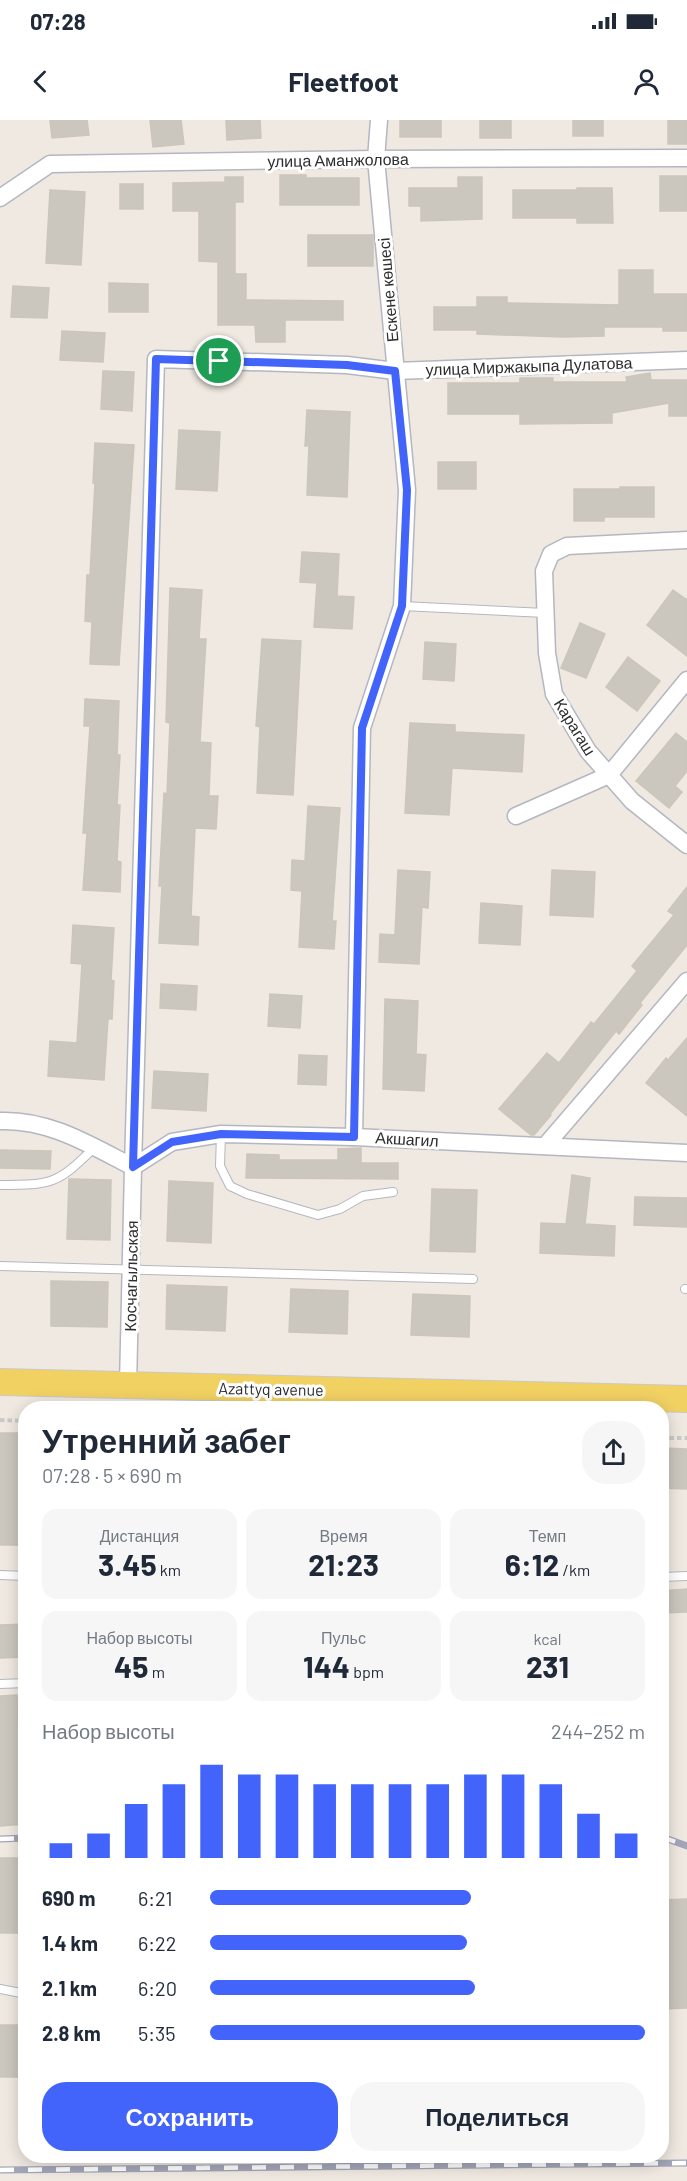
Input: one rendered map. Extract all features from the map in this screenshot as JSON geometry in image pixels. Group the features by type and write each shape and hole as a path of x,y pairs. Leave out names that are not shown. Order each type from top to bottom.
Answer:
{"main road":[{"name":"Azattyq avenue","path":"0,1382 362,1396 687,1399"}],"street":[{"name":"Ескене көшесі","path":"354,1137 362,728 402,606 407,490 376,159 379,120"},
{"name":"улица Аманжолова","path":"0,198 50,164 376,159 687,158"},
{"name":"улица Миржакыпа Дулатова","path":"156,359 347,365 395,371 687,360"},
{"name":"Косчагыльская","path":"128,1386 156,359"},
{"name":"Карагаш","path":"687,540 567,546 551,554 544,571 546,653 554,694 588,751 609,775 632,801 687,845"},
{"path":"516,816 609,775 687,680"},
{"path":"545,1146 687,981"},
{"path":"0,1121 22,1120 72,1135 133,1167"},
{"name":"Акшагил","path":"133,1167 172,1142 221,1134 354,1137 687,1153"}],"lane":[{"path":"402,606 546,614"},
{"path":"221,1134 220,1166 230,1186 247,1194 318,1215 340,1209 363,1196 393,1192"},
{"path":"0,1185 33,1185 53,1182 73,1169 95,1147"},
{"path":"0,1266 473,1279"},
{"path":"0,1575 18,1576"},
{"path":"669,1576 687,1575"},
{"path":"0,1684 18,1683"},
{"path":"0,1989 18,1992"}],"path":[{"path":"0,1420 18,1421"},
{"path":"669,1438 687,1438"}],"building":[{"path":"50,120 87,120 89,135 52,138"},
{"path":"150,120 181,120 184,144 153,147"},
{"path":"226,120 260,120 261,138 227,140"},
{"path":"400,120 441,120 441,137 400,137"},
{"path":"480,120 511,120 511,138 480,138"},
{"path":"573,120 603,120 603,136 573,136"},
{"path":"668,120 687,120 687,144 668,144"},
{"path":"280,175 306,175 306,178 359,178 359,205 280,205"},
{"path":"660,176 687,176 687,211 660,211"},
{"path":"225,177 243,177 243,202 235,202 235,274 246,274 246,300 343,301 343,320 285,320 285,342 256,342 255,325 218,325 218,262 199,261 199,211 173,211 173,183 225,182"},
{"path":"458,177 482,177 482,219 421,221 421,206 409,206 409,188 458,188"},
{"path":"120,184 143,184 143,209 120,209"},
{"path":"577,188 612,188 613,223 577,223 577,218 513,218 513,190 577,190"},
{"path":"50,190 85,192 81,265 46,263"},
{"path":"308,235 373,235 373,266 308,266"},
{"path":"619,270 653,270 653,294 687,294 687,331 663,331 663,327 604,327 604,336 563,337 477,334 477,330 434,330 434,307 477,307 477,297 507,297 507,303 619,305"},
{"path":"109,283 148,284 148,312 109,312"},
{"path":"13,286 49,288 47,318 11,317"},
{"path":"62,331 105,333 103,362 60,360"},
{"path":"103,371 134,372 132,411 101,409"},
{"path":"650,373 651,380 687,380 687,416 669,416 669,403 612,413 612,423 520,424 520,414 448,414 448,383 520,383 520,378 553,378 553,382 627,382 626,377"},
{"path":"307,410 350,412 347,497 307,495 309,446 305,446"},
{"path":"179,430 220,432 217,491 176,489"},
{"path":"95,443 134,445 119,665 90,664 92,622 85,621 87,575 90,575"},
{"path":"438,462 476,462 476,489 438,489"},
{"path":"620,487 654,487 654,517 604,517 604,521 574,521 574,489 620,489"},
{"path":"302,552 339,554 337,596 354,597 352,629 314,627 317,583 300,582"},
{"path":"170,588 202,590 199,639 206,639 200,742 211,743 209,796 218,796 216,829 195,828 191,916 199,917 198,945 159,943 162,886 159,886 170,723 166,722"},
{"path":"673,590 687,600 687,656 647,625"},
{"path":"580,623 605,634 586,678 561,668"},
{"path":"262,639 301,641 293,795 257,793 260,727 256,726"},
{"path":"425,642 456,644 454,681 423,679"},
{"path":"628,657 660,681 637,711 606,687"},
{"path":"85,699 119,701 117,755 120,755 117,805 120,805 117,861 121,862 120,892 83,890 87,833 83,833 90,726 84,726"},
{"path":"410,723 455,725 455,732 524,735 522,772 452,768 449,815 405,813"},
{"path":"676,733 687,742 687,771 675,786 682,792 669,808 636,781"},
{"path":"308,806 340,808 332,921 336,921 334,949 299,947 302,891 291,890 292,860 305,861"},
{"path":"398,870 430,872 428,908 422,907 419,964 379,962 380,934 395,935"},
{"path":"552,870 595,872 593,917 550,915"},
{"path":"687,887 687,945 640,1003 642,1005 619,1034 616,1031 551,1115 534,1135 531,1135 499,1109 547,1053 559,1063 591,1022 594,1024 637,971 632,966 674,915 668,911"},
{"path":"481,903 522,906 520,945 479,943"},
{"path":"73,925 114,928 111,980 114,981 112,1019 108,1019 104,1080 48,1076 50,1041 77,1043 82,964 71,963"},
{"path":"161,984 197,986 196,1010 160,1008"},
{"path":"270,994 302,996 300,1028 268,1026"},
{"path":"385,999 418,1001 416,1054 426,1055 424,1091 383,1089"},
{"path":"687,1038 687,1116 646,1083 666,1058 668,1060"},
{"path":"299,1055 327,1056 326,1085 298,1084"},
{"path":"154,1071 208,1074 206,1111 152,1108"},
{"path":"361,1148 361,1163 398,1163 398,1179 246,1178 247,1154 279,1155 279,1160 338,1160 338,1149"},
{"path":"0,1150 51,1151 50,1169 0,1168"},
{"path":"572,1175 590,1178 585,1224 615,1226 614,1256 540,1253 541,1223 566,1224"},
{"path":"69,1179 111,1180 110,1240 67,1239"},
{"path":"169,1181 213,1183 211,1243 167,1241"},
{"path":"432,1189 477,1190 475,1252 430,1251"},
{"path":"635,1197 687,1198 687,1227 634,1225"},
{"path":"51,1281 108,1282 107,1327 51,1326"},
{"path":"167,1285 227,1287 225,1331 166,1329"},
{"path":"291,1289 348,1291 347,1334 289,1332"},
{"path":"413,1294 470,1296 469,1337 411,1335"},
{"path":"0,1433 18,1433 18,1545 0,1545"},
{"path":"669,1448 687,1449 687,1489 669,1488"},
{"path":"687,1589 687,1612 669,1613 669,1590"},
{"path":"18,1624 18,1657 0,1658 0,1625"},
{"path":"17,1695 18,1824 0,1826 0,1696"},
{"path":"0,1858 18,1858 18,1933 0,1933"},
{"path":"687,1899 687,2008 669,2009 669,1900"},
{"path":"0,2025 18,2025 18,2077 0,2077"}],"railway":[{"path":"0,1839 18,1838"},
{"path":"669,1840 687,1846"},
{"path":"0,2170 687,2163"}],"route":[{"path":"156,359 219,361 347,365 395,371 407,490 402,606 362,728 354,1137 221,1134 172,1142 133,1167 156,359"}]}
